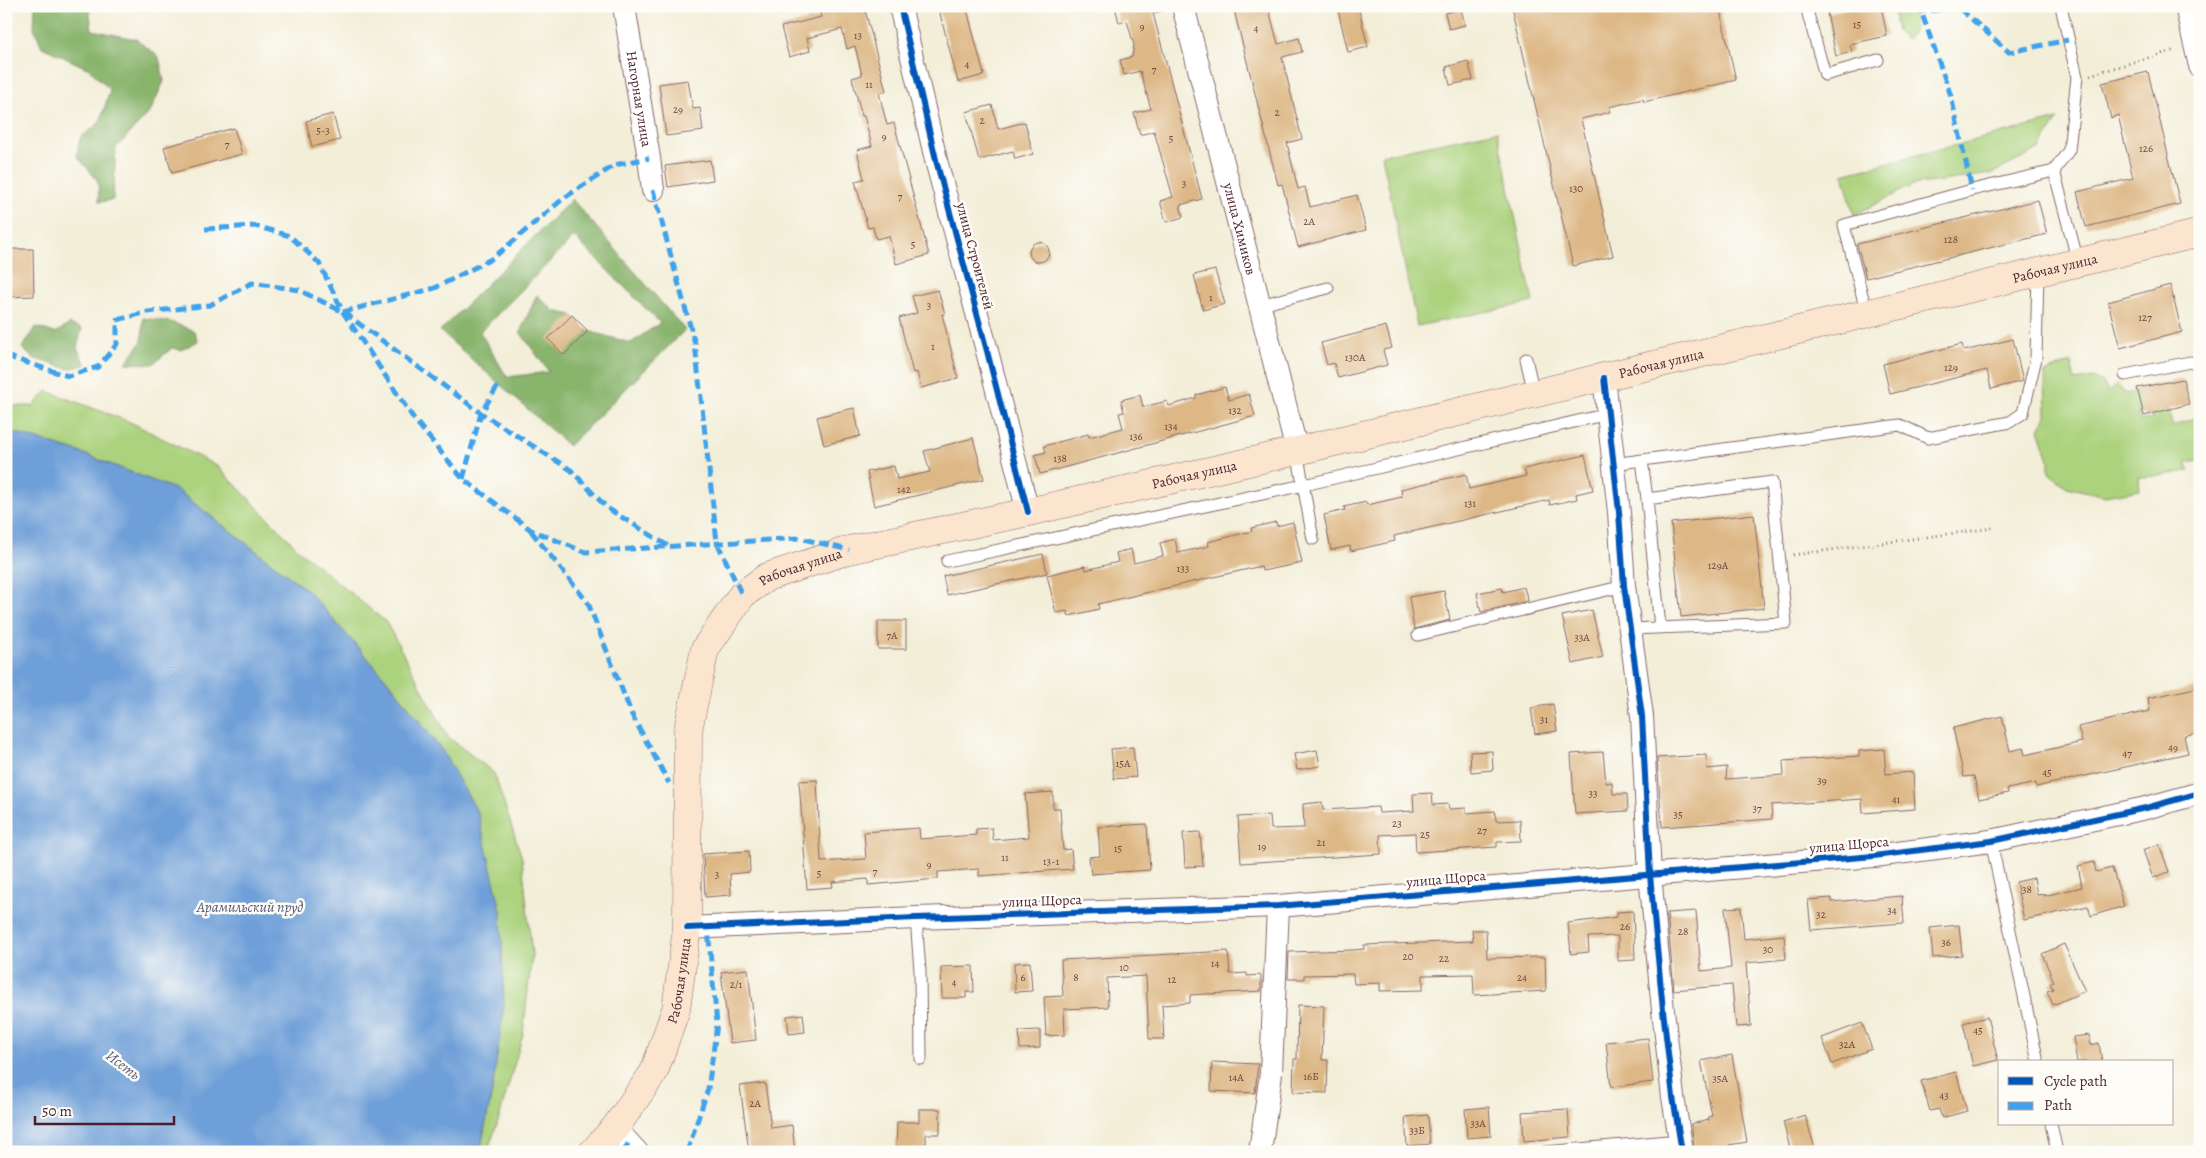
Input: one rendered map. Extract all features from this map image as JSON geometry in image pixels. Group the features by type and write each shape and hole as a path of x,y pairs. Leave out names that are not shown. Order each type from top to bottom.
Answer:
{"main road":[{"name":"Рабочая улица","path":"594,1152 615,1128 654,1072 676,1009 686,928 688,730 705,649 742,596 767,577 849,550 1028,512 1297,451 1867,315 2200,233"}],"street":[{"name":"Нагорная улица","path":"624,6 653,190"},
{"name":"улица Строителей","path":"900,6 937,164 988,351 1028,512"},
{"name":"улица Химиков","path":"1183,6 1297,451"},
{"path":"2186,6 2197,43 2200,66"},
{"path":"1604,378 1619,512 1624,586 1642,716 1650,875 1672,1087 1681,1146"},
{"name":"улица Щорса","path":"686,928 1278,906 1874,856 1991,841 2146,808 2200,793"},
{"path":"1260,1152 1271,1074 1278,906"},
{"path":"615,1128 637,1152"}],"lane":[{"path":"1810,6 1808,14 1825,75 1878,60"},
{"path":"1867,315 1844,225 1972,190 2054,171 2069,150 2077,77 2061,6"},
{"path":"2054,171 2078,262"},
{"path":"1613,464 1900,425 1928,438 2010,422 2023,412 2032,383 2036,358 2038,272"},
{"path":"1260,305 1328,288"},
{"path":"1526,359 1534,394"},
{"path":"2125,375 2190,362 2200,364"},
{"path":"947,561 1304,484 1608,414"},
{"path":"1297,451 1313,539"},
{"path":"1642,460 1660,627"},
{"path":"1630,629 1786,623 1772,482 1647,499"},
{"path":"1418,636 1624,586"},
{"path":"1991,841 2038,1060"},
{"path":"916,918 920,971 921,1059"},
{"path":"2051,1126 2057,1152"},
{"path":"1545,1152 1681,1146"}],"path":[{"path":"2077,77 2197,43"},
{"path":"1779,557 1993,528"}],"green space":[{"path":"35,6 89,6 92,30 136,39 159,57 164,81 150,112 116,148 113,200 99,202 98,181 77,156 80,138 100,122 110,90 89,69 42,47 34,28"},
{"path":"1893,6 1913,6 1915,30 1906,40 1897,32"},
{"path":"2058,119 2039,150 1991,174 1913,185 1854,215 1843,174"},
{"path":"1497,131 1533,302 1417,326 1382,155"},
{"path":"572,199 685,330 569,446 440,331","holes":["574,237 660,323 631,343 588,331 572,315 554,311 537,295 520,332 549,372 507,377 480,332"]},
{"path":"143,318 171,322 194,331 198,341 181,350 172,348 153,364 126,363 142,341"},
{"path":"70,324 82,329 77,348 86,365 69,369 32,358 22,348 36,327 55,333"},
{"path":"2071,362 2075,381 2093,378 2103,382 2108,392 2117,384 2125,394 2137,391 2141,395 2146,412 2138,414 2140,421 2152,418 2151,411 2168,410 2173,427 2200,415 2200,460 2187,462 2189,471 2139,477 2140,490 2105,496 2067,487 2049,473 2049,460 2039,429 2046,416 2045,373"},
{"path":"47,391 130,422 217,466 302,553 386,622 448,737 494,773 522,858 532,955 523,1034 498,1122 487,1152 480,1152 493,1086 443,752 394,688 308,591 177,490 76,451 6,430 6,406 33,406"}],"water":[{"name":"Арамильский пруд","path":"6,430 76,451 177,490 308,591 394,688 443,752 478,813 501,910 504,1006 493,1086 480,1152 6,1152"}],"building":[{"path":"818,6 864,6 886,91 879,93 887,125 894,123 929,255 896,264 889,236 876,239 873,227 868,228 855,181 864,179 857,150 872,146 852,78 862,75 855,46 847,49 842,29 807,38 810,51 789,57 781,27 821,17"},
{"path":"938,6 966,6 984,75 958,82"},
{"path":"1115,6 1162,6 1163,11 1153,13 1202,199 1180,205 1183,217 1166,222 1160,201 1173,197 1154,131 1140,135 1134,113 1151,109 1140,71 1124,75 1120,60 1132,57 1134,45 1127,21 1119,23"},
{"path":"1233,6 1268,6 1278,44 1299,38 1302,52 1282,57 1302,139 1287,143 1298,189 1305,187 1310,207 1357,195 1366,230 1298,247 1282,184 1278,185"},
{"path":"1337,6 1358,6 1368,47 1348,52"},
{"path":"1512,6 1719,6 1736,80 1644,102 1643,99 1609,107 1610,112 1581,119 1613,256 1573,266"},
{"path":"1858,6 1881,6 1887,36 1850,44 1852,52 1836,56 1827,13"},
{"path":"1461,9 1465,25 1449,29 1445,13"},
{"path":"1468,61 1473,80 1450,85 1446,67"},
{"path":"2148,72 2180,204 2086,227 2077,192 2133,178 2118,115 2111,118 2102,83"},
{"path":"688,80 693,109 700,108 703,131 666,136 659,84"},
{"path":"992,105 998,129 1025,122 1033,154 1015,159 1013,151 979,160 966,112"},
{"path":"333,114 340,140 312,147 306,121"},
{"path":"234,128 242,154 172,173 164,147"},
{"path":"710,160 713,180 668,187 665,166"},
{"path":"2038,200 2047,234 1866,278 1857,244"},
{"path":"1039,242 1046,245 1049,252 1046,259 1039,262 1032,259 1029,252 1032,245"},
{"path":"6,249 33,249 34,296 6,297"},
{"path":"1215,270 1225,304 1203,310 1194,275"},
{"path":"2170,285 2182,332 2120,348 2108,302"},
{"path":"938,290 945,314 942,314 958,378 921,388 917,372 913,373 899,318 917,313 912,296"},
{"path":"572,315 588,331 564,355 548,339"},
{"path":"1386,326 1392,348 1383,350 1387,365 1338,378 1334,363 1327,365 1321,343"},
{"path":"2013,339 2023,381 1991,389 1987,370 1890,394 1883,364 1962,344 1964,351"},
{"path":"2183,379 2189,404 2144,416 2137,388"},
{"path":"1225,387 1229,400 1249,394 1255,416 1040,474 1035,455 1046,452 1044,446 1088,434 1089,437 1123,428 1119,413 1124,412 1121,400 1140,395 1143,407 1167,401 1169,406 1196,398 1196,395"},
{"path":"854,408 860,436 824,445 817,417"},
{"path":"973,438 984,479 874,506 867,472 894,466 897,479 930,472 924,451"},
{"path":"1585,455 1593,490 1576,494 1577,499 1550,505 1549,500 1394,536 1395,541 1351,551 1350,546 1331,550 1324,515 1345,510 1344,507 1366,502 1367,505 1402,497 1401,489 1466,474 1469,489 1526,476 1524,469"},
{"path":"1754,514 1764,608 1681,617 1671,523"},
{"path":"1276,522 1277,526 1293,522 1302,563 1262,571 1261,566 1098,604 1099,609 1069,616 1067,611 1056,613 1047,575 1085,566 1086,570 1118,562 1116,553 1131,549 1134,563 1163,556 1160,543 1175,539 1178,553 1209,546 1208,542 1252,531 1251,528"},
{"path":"1043,554 1047,573 947,595 943,576"},
{"path":"1524,587 1528,601 1481,612 1477,593 1502,588 1503,592"},
{"path":"1444,591 1450,620 1414,629 1409,597"},
{"path":"1592,610 1603,657 1573,664 1562,616"},
{"path":"878,621 906,621 906,649 878,649"},
{"path":"2200,687 2200,732 2184,736 2188,753 2036,787 2036,783 2007,789 2008,793 1979,799 1974,776 1964,777 1953,728 2002,716 2010,751 2023,748 2025,755 2082,742 2078,727 2150,711 2148,698"},
{"path":"1553,704 1557,731 1535,734 1531,708"},
{"path":"1133,747 1136,777 1114,779 1111,749"},
{"path":"1884,749 1886,774 1913,772 1915,809 1863,813 1862,799 1771,805 1772,819 1662,827 1657,758 1706,755 1707,769 1727,767 1726,779 1784,775 1783,761 1859,756 1859,751"},
{"path":"1317,750 1320,766 1297,770 1294,754"},
{"path":"1492,751 1493,770 1471,772 1470,752"},
{"path":"1603,752 1606,783 1612,782 1613,794 1627,794 1628,811 1575,814 1571,754"},
{"path":"817,780 821,862 866,859 864,832 919,828 920,839 976,835 976,829 992,828 993,840 1029,837 1025,794 1053,792 1053,808 1060,808 1063,850 1071,849 1073,869 979,876 979,869 938,872 938,879 868,885 868,879 832,882 833,887 807,889 799,781"},
{"path":"1432,793 1433,805 1448,804 1449,809 1466,808 1466,813 1495,811 1496,821 1520,820 1521,841 1497,842 1497,847 1416,852 1415,833 1380,835 1381,854 1241,863 1238,817 1270,815 1271,829 1304,828 1303,804 1322,802 1323,810 1378,807 1379,813 1414,811 1413,794"},
{"path":"1147,824 1150,870 1091,874 1089,857 1100,856 1098,827"},
{"path":"1200,832 1203,866 1185,867 1183,833"},
{"path":"2159,844 2169,872 2153,878 2143,850"},
{"path":"749,851 750,872 730,874 731,895 705,897 703,854"},
{"path":"2094,862 2096,872 2112,868 2124,906 2091,916 2088,906 2024,920 2016,882 2034,878 2037,895 2044,894 2044,896 2082,887 2078,866"},
{"path":"1902,896 1904,923 1811,930 1808,900 1831,898 1831,902"},
{"path":"1741,907 1744,939 1784,935 1786,959 1746,963 1751,1026 1736,1027 1732,985 1674,990 1667,913 1696,911 1701,971 1731,968 1725,908"},
{"path":"1633,911 1635,960 1618,961 1618,936 1588,937 1589,952 1571,954 1568,923 1617,917 1617,912"},
{"path":"1959,925 1962,955 1933,958 1930,928"},
{"path":"1472,930 1486,930 1487,958 1545,957 1546,991 1474,995 1473,974 1423,975 1423,990 1380,991 1380,983 1354,984 1353,974 1304,975 1304,979 1288,979 1289,952 1364,949 1364,945 1473,941"},
{"path":"2064,944 2085,991 2053,1005 2047,991 2053,989 2050,983 2054,982 2042,954"},
{"path":"1228,951 1230,974 1247,973 1247,976 1261,975 1261,991 1190,995 1190,1003 1162,1005 1164,1039 1149,1039 1146,976 1107,978 1108,1007 1064,1009 1065,1035 1046,1036 1044,997 1063,996 1061,960"},
{"path":"1030,962 1032,991 1015,992 1014,963"},
{"path":"973,966 974,992 966,992 966,998 942,998 941,967"},
{"path":"748,969 756,1040 730,1043 721,972"},
{"path":"1298,1005 1324,1006 1322,1060 1328,1060 1327,1093 1293,1092 1294,1059 1297,1059"},
{"path":"803,1014 805,1032 789,1034 787,1016"},
{"path":"1987,1017 1998,1060 1973,1066 1963,1023"},
{"path":"1862,1023 1872,1049 1832,1064 1822,1038"},
{"path":"1040,1030 1040,1048 1020,1049 1019,1031"},
{"path":"2089,1035 2091,1045 2099,1043 2102,1060 2077,1060 2073,1037"},
{"path":"1648,1038 1653,1082 1611,1087 1606,1042"},
{"path":"1732,1055 1747,1142 1729,1145 1730,1152 1695,1152 1691,1124 1709,1120 1708,1117 1712,1116 1701,1061"},
{"path":"1212,1062 1258,1064 1255,1093 1211,1091"},
{"path":"1956,1072 1967,1111 1942,1118 1939,1109 1930,1111 1921,1081"},
{"path":"765,1083 771,1128 792,1125 795,1152 749,1152 740,1086"},
{"path":"1489,1107 1491,1136 1467,1138 1465,1109"},
{"path":"919,1109 940,1109 940,1134 926,1134 926,1152 896,1152 897,1122 919,1122"},
{"path":"1568,1109 1570,1137 1524,1141 1522,1112"},
{"path":"1428,1115 1430,1144 1407,1146 1405,1117"},
{"path":"1805,1115 1816,1152 1791,1152 1783,1122"}],"marked path":[{"path":"1913,6 1921,11 1951,96 1972,190"},
{"path":"1920,6 1921,11 1959,8 2009,52 2068,40"},
{"path":"343,312 435,288 493,258 564,198 615,165 649,158"},
{"path":"653,190 695,344 717,542 742,595"},
{"path":"205,229 255,226 290,236 319,263 343,312 414,419 463,479 531,530 585,552 799,538 849,550"},
{"path":"6,356 68,376 98,367 117,344 117,320 148,312 210,305 252,283 299,290 343,312 481,413 571,470 607,508 670,547"},
{"path":"463,479 481,413 499,384"},
{"path":"531,531 588,603 632,715 669,783"},
{"path":"687,1152 708,1089 717,1024 708,929"},
{"path":"623,1152 629,1142"}],"cycle path":[{"path":"900,6 937,164 1028,512"},
{"path":"1604,378 1619,512 1624,586 1642,716 1650,875 1663,1010 1673,1097 1682,1152"},
{"path":"687,928 1278,906 1874,856 1991,841 2146,808 2200,793"}],"water label":[{"name":"Исеть","path":"123,1065"}]}
